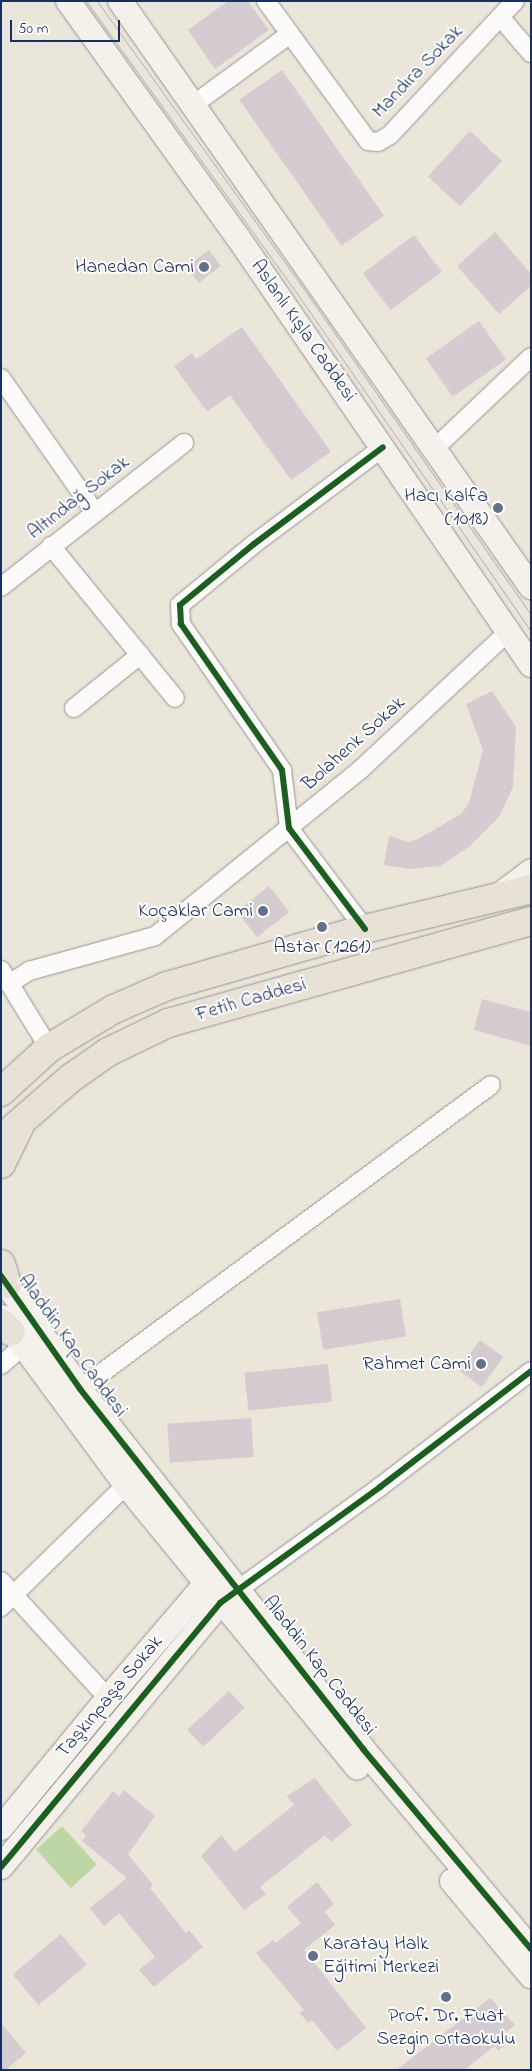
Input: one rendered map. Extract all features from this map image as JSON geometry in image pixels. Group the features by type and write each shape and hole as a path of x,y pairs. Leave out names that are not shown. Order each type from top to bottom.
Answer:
{"main road":[{"name":"Fetih Caddesi","path":"1,1092 40,1057 114,1009 167,986 365,929 501,894 531,889"},
{"name":"Fetih Caddesi","path":"1,1139 23,1118 108,1052 168,1023 531,921"},
{"path":"1,1079 40,1057"},
{"path":"1,1164 23,1118"}],"street":[{"name":"Aslanlı Kışla Caddesi","path":"68,1 237,236 531,665"},
{"name":"Aslanlı Kışla Caddesi","path":"120,1 531,587"},
{"path":"193,105 290,34 266,1"},
{"name":"Mandıra Sokak","path":"290,34 368,141 378,142 390,135 515,1"},
{"path":"500,17 531,53"},
{"path":"435,448 531,357"},
{"path":"1,378 94,511"},
{"name":"Altındağ Sokak","path":"1,587 94,511 184,443"},
{"path":"365,929 290,828 282,770 181,624 180,605 254,544 383,447"},
{"path":"51,546 175,698"},
{"name":"Bolahenk Sokak","path":"5,977 30,972 155,936 360,770 509,631"},
{"path":"74,708 140,656"},
{"path":"501,894 531,871"},
{"path":"5,977 40,1057"},
{"path":"80,1389 491,1086"},
{"name":"Aladdin Kap Caddesi","path":"3,1274 80,1389 224,1570 229,1596 531,1976"},
{"path":"1,1365 9,1329"},
{"name":"Aladdin Kap Caddesi","path":"9,1329 126,1485 205,1585 229,1596 363,1749 531,1949"},
{"path":"1,1867 229,1596 380,1487 531,1371"},
{"path":"8,1602 126,1485"},
{"name":"Taşkınpaşa Sokak","path":"1,1828 108,1698 205,1585 224,1570"},
{"path":"1,1580 8,1602 108,1698"}],"green space":[{"path":"62,1826 97,1865 71,1888 36,1849"}],"building":[{"path":"228,1 248,1 269,30 215,69 188,30"},
{"path":"282,70 384,216 342,246 239,100"},
{"path":"470,131 502,161 460,206 428,176"},
{"path":"495,232 531,274 531,286 499,314 457,266"},
{"path":"414,235 442,272 391,310 363,274"},
{"name":"Hanedan Cami","path":"209,250 221,266 199,283 187,267"},
{"path":"479,321 506,360 453,397 426,358"},
{"path":"242,327 331,452 291,480 230,395 207,412 174,366 192,353 196,359"},
{"path":"492,691 516,727 513,787 499,817 470,846 440,866 410,869 384,865 389,836 409,842 418,839 461,814 469,803 483,750 466,704"},
{"name":"Koçaklar Cami","path":"269,886 289,912 257,937 237,911"},
{"path":"482,999 531,1012 531,1046 474,1030"},
{"path":"400,1299 406,1337 323,1350 317,1312"},
{"name":"Rahmet Cami","path":"480,1340 503,1357 482,1387 458,1370"},
{"path":"328,1364 332,1402 248,1411 244,1373"},
{"path":"251,1418 254,1457 170,1463 167,1424"},
{"path":"229,1691 245,1708 203,1747 187,1730"},
{"path":"315,1778 352,1825 331,1842 325,1835 260,1887 266,1894 244,1910 201,1856 221,1835 235,1852 294,1805 287,1796"},
{"path":"124,1790 155,1816 128,1854 153,1885 150,1888 186,1933 189,1930 203,1947 154,1987 139,1970 155,1957 119,1913 104,1926 90,1908 127,1878 82,1841 86,1835 81,1831 113,1791 119,1796"},
{"path":"317,1882 334,1904 325,1912 335,1925 304,1950 366,2028 337,2051 312,2020 308,2023 300,2013 304,2010 256,1953 273,1940 276,1943 301,1923 287,1907"},
{"path":"61,1934 87,1965 38,2005 13,1974"},
{"path":"490,1998 515,2025 506,2032 512,2040 498,2051 495,2046 464,2070 396,2070"},
{"path":"1,2023 26,2053 6,2070 1,2070"}],"tram line":[{"path":"86,1 296,292 531,631"},
{"path":"97,1 308,295 531,615"}],"cycle path":[{"path":"365,929 289,828 282,770 181,624 180,605 254,544 383,447"},
{"path":"1,1276 80,1389 363,1749 531,1949"},
{"path":"1,1867 220,1603 380,1487 531,1371"}],"place":[{"name":"Hanedan Cami","path":"204,267"},
{"name":"Hacı Kalfa (1018)","path":"498,508"},
{"name":"Koçaklar Cami","path":"263,911"},
{"name":"Astar (1261)","path":"322,927"},
{"name":"Rahmet Cami","path":"481,1364"},
{"name":"Karatay Halk Eğitimi Merkezi","path":"313,1956"},
{"name":"Prof. Dr. Fuat Sezgin Ortaokulu","path":"446,1997"}]}
